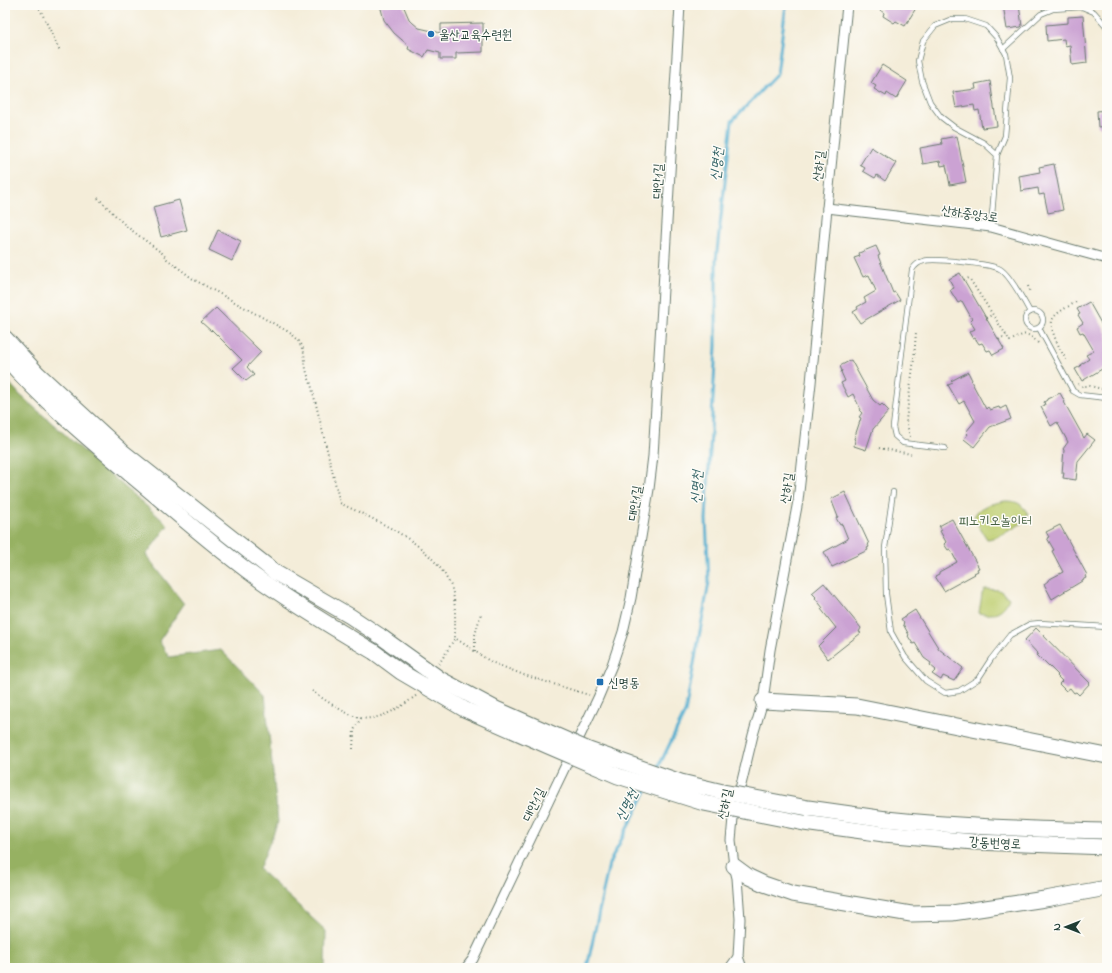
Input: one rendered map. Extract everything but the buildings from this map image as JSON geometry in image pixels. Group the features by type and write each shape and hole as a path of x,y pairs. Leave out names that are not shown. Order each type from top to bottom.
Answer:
{"highway":[{"name":"강동번영로","path":"5,338 37,373 124,453 276,572 350,616 440,679 496,709 589,750 681,782 723,792 808,808 929,824 1107,831"},
{"name":"강동번영로","path":"5,357 27,382 110,456 264,583 374,652 401,672 464,709 618,776 704,803 804,823 884,834 974,842 1107,847"},
{"path":"763,701 857,706 1107,756"},
{"path":"734,866 749,877 793,894 911,914 952,913 1107,888"}],"street":[{"name":"대안1길","path":"466,968 473,959 598,698 612,665 623,632 631,598 650,489 653,456 680,5"},
{"name":"산하길","path":"742,968 738,956 740,919 737,878 731,840 733,818 753,735 763,701 770,650 798,501 811,383 847,5"},
{"name":"산하중앙3로","path":"827,208 991,227 1107,259"},
{"path":"730,968 738,956"}],"lane":[{"path":"1003,48 1041,14 1053,9 1082,7 1094,12 1107,27"},
{"path":"991,227 998,155 1005,136 1010,78 1006,54 998,38 986,26 966,19 952,19 935,26 923,41 918,61 922,82 930,102 941,117 954,127 984,143 998,155"},
{"path":"945,448 903,443 895,436 893,427 912,270 916,264 926,260 963,262 993,266 1006,274 1030,312"},
{"path":"1036,311 1043,316 1043,324 1039,328 1033,329 1026,324 1025,319 1030,312 1036,311"},
{"path":"1039,328 1073,391 1080,395 1107,398"},
{"path":"893,492 885,548 886,594 891,632 905,657 926,681 945,692 959,691 978,679 991,659 1010,635 1030,624 1040,623 1107,626"}],"path":[{"path":"38,5 60,51"},
{"path":"98,198 126,226 193,278 288,330 300,341 304,348 306,370 311,384 340,503 407,538 422,549 440,568 452,588 455,612 455,638 437,669"},
{"path":"964,280 969,278 1010,342 1023,334 1027,334 1031,335 1040,345"},
{"path":"1028,286 1030,293"},
{"path":"1067,363 1050,322 1060,311 1078,301"},
{"path":"1102,308 1107,306"},
{"path":"986,318 992,315"},
{"path":"913,440 909,436 906,420 916,332"},
{"path":"999,340 1006,335"},
{"path":"1076,382 1081,386 1090,386 1107,390"},
{"path":"879,448 911,454"},
{"path":"475,651 475,635 481,613"},
{"path":"455,638 491,662 524,675 598,698"},
{"path":"312,690 323,699 361,718 379,717 395,710 416,696 420,691"},
{"path":"353,749 354,730 361,718"}],"green space":[{"path":"5,378 20,395 168,525 146,555 184,604 159,641 169,657 221,650 265,695 278,822 259,869 326,931 325,968 5,968"},
{"name":"피노키오놀이터","path":"1005,501 1019,504 1028,514 1027,517 1023,522 1010,530 991,539 987,539 974,519 975,515 986,506"},
{"path":"985,589 999,590 1009,598 1001,610 989,614 979,613 982,594"}],"waterway":[{"name":"신명천","path":"657,770 685,713 709,582 706,519 716,346 716,260 732,121 777,74 786,5"},
{"name":"신명천","path":"587,968 609,864 647,789"}],"place":[{"name":"울산교육수련원","path":"431,34"},
{"name":"신명동","path":"600,682"}]}
